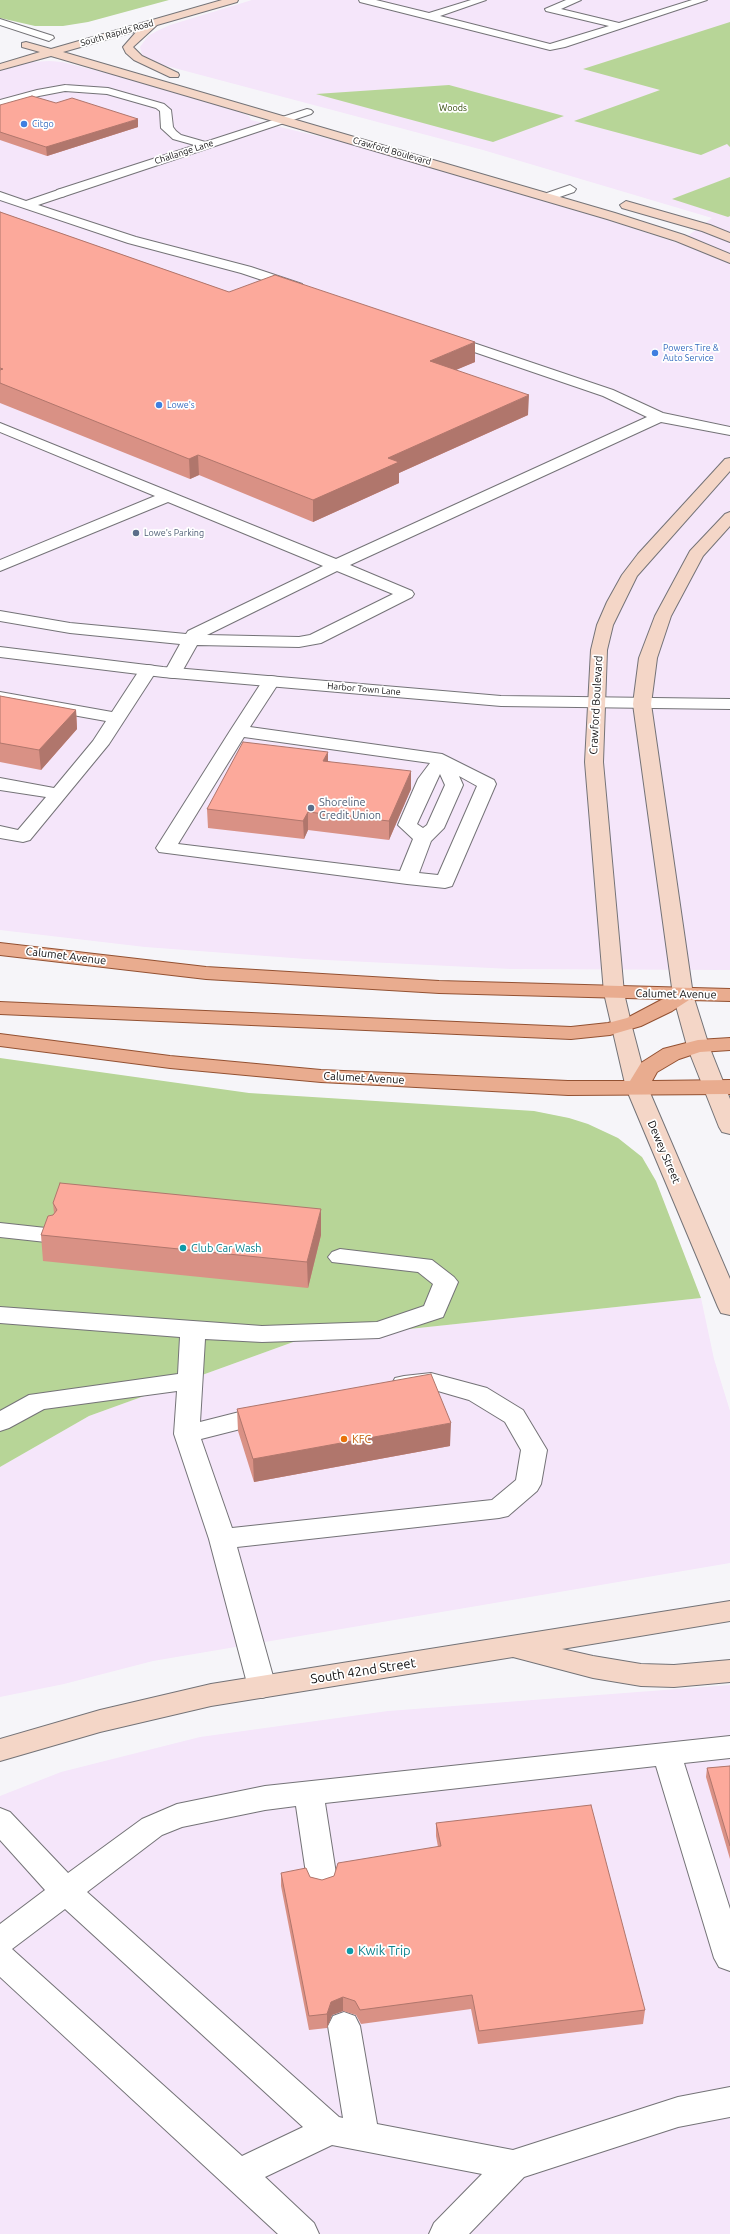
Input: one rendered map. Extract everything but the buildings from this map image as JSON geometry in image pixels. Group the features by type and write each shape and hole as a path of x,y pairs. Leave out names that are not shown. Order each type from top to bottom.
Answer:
{"main road":[{"name":"Calumet Avenue","path":"0,949 206,972 439,987 683,995 730,995"},
{"path":"0,1008 282,1019 533,1032 587,1032 621,1027 654,1013 683,995"},
{"name":"Calumet Avenue","path":"0,1040 170,1062 321,1076 509,1086 637,1088 722,1087"},
{"path":"637,1088 642,1077 660,1060 685,1049 698,1046 730,1044"}],"street":[{"name":"South Rapids Road","path":"0,67 233,0"},
{"path":"364,0 550,47 561,45 702,0"},
{"path":"429,16 482,0"},
{"path":"576,0 550,9 619,26"},
{"path":"659,3 678,7"},
{"path":"122,60 178,76 138,58 128,47 144,30 181,14"},
{"path":"0,22 72,46 92,51"},
{"path":"26,45 61,35"},
{"path":"14,45 26,45 50,52"},
{"name":"Crawford Boulevard","path":"50,52 548,197 680,238 730,259"},
{"path":"0,104 37,93 65,88 108,91 160,106 165,110 167,128 172,133 177,137 205,145"},
{"path":"285,106 321,116"},
{"name":"Challange Lane","path":"25,205 307,112"},
{"path":"548,182 585,193"},
{"path":"548,197 570,189"},
{"path":"0,196 132,240 246,270 311,292"},
{"path":"615,202 706,228 730,238"},
{"path":"432,333 608,393 659,417 730,431"},
{"path":"173,672 194,635 337,565 659,417"},
{"path":"0,427 406,594 330,632 310,640 288,642 190,640 70,628 0,616"},
{"name":"Crawford Boulevard","path":"614,993 595,788 595,703 597,666 602,636 609,615 625,583 654,546 730,462"},
{"path":"0,566 168,496"},
{"path":"730,518 696,554 663,616 648,658 642,704 683,995 698,1046 722,1087 730,1127"},
{"name":"Harbor Town Lane","path":"0,652 148,670 501,701 730,704"},
{"path":"0,832 23,836 100,744 148,670"},
{"path":"239,731 442,759 487,784 445,882 166,848 239,731 271,681"},
{"path":"0,697 117,718"},
{"path":"406,878 423,838 451,828 468,791 442,759"},
{"path":"423,838 407,825 427,779 442,759"},
{"path":"0,784 59,794"},
{"name":"Dewey Street","path":"614,993 637,1088 730,1307"},
{"path":"0,1230 46,1235"},
{"path":"0,1315 262,1334 379,1330 434,1311 446,1282 424,1265 340,1257"},
{"path":"193,1330 187,1434 222,1539 262,1687"},
{"path":"0,1422 38,1401 190,1381"},
{"path":"222,1539 410,1520 499,1509 528,1484 534,1450 514,1416 478,1394 430,1381 381,1386"},
{"path":"187,1434 291,1408"},
{"name":"South 42nd Street","path":"0,1750 47,1735 160,1706 262,1687 517,1647 730,1611"},
{"path":"517,1647 593,1667 641,1675 674,1676 730,1670"},
{"path":"0,1941 152,1827 177,1816 265,1798 730,1747"},
{"path":"667,1754 730,1958"},
{"path":"309,1794 322,1880"},
{"path":"0,1820 66,1892 330,2130 513,2165"},
{"path":"0,1958 302,2234"},
{"path":"344,2026 363,2136"},
{"path":"446,2234 513,2165 678,2112 730,2102"},
{"path":"238,2174 330,2130"}],"shaded area":[{"path":"252,0 730,0 730,970 511,969 306,959 145,947 0,930 0,71 30,62 50,61 62,62 115,75 230,108 249,116 251,120 351,144 608,220 678,243 712,218 483,150 163,65 142,55 140,47 148,36 157,31 170,25"},
{"path":"701,1298 714,1359 730,1411 730,1563 153,1661 64,1684 0,1697 0,1467 89,1416 296,1341"},
{"path":"730,1685 730,2234 0,2234 0,1796 61,1772 200,1737 388,1711"}],"green space":[{"path":"0,0 169,0 88,22 63,26 35,26 0,18"},
{"path":"730,22 730,147 727,144 701,155 574,121 660,90 583,69"},
{"name":"Woods","path":"449,85 564,116 493,142 316,94"},
{"path":"730,177 730,216 728,217 672,199"},
{"path":"0,1058 249,1093 534,1111 569,1118 588,1124 618,1138 642,1157 656,1181 701,1298 296,1341 89,1416 0,1467"}],"place":[{"name":"Citgo","path":"24,124"},
{"name":"Powers Tire & Auto Service","path":"655,353"},
{"name":"Lowe's","path":"159,405"},
{"name":"Lowe's Parking","path":"136,533"},
{"name":"Shoreline Credit Union","path":"311,808"},
{"name":"Club Car Wash","path":"183,1248"},
{"name":"KFC","path":"344,1439"},
{"name":"Kwik Trip","path":"350,1951"}]}
